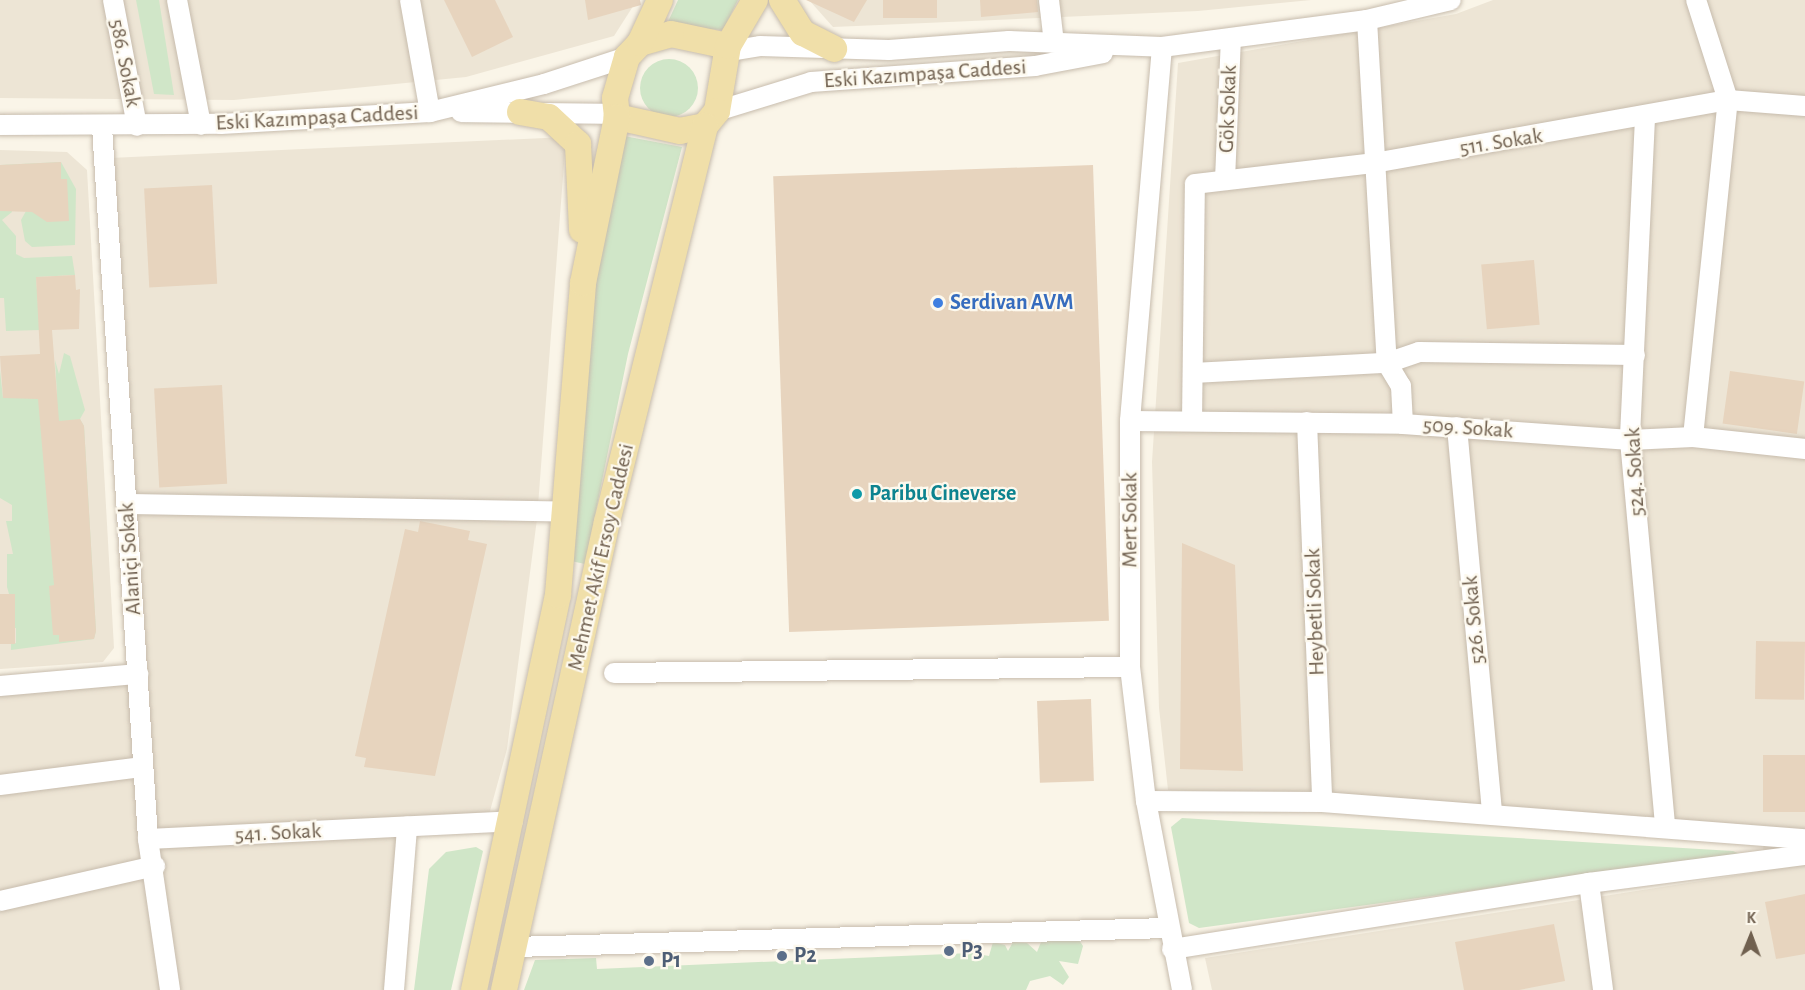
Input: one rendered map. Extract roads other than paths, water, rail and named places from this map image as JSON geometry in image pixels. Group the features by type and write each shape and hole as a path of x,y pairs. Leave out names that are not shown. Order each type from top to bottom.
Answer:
{"main road":[{"path":"634,50 671,34 729,49 754,0"},
{"path":"782,0 803,33 834,49"},
{"name":"Mehmet Akif Ersoy Caddesi","path":"474,990 513,821 558,595 583,283 616,116 634,50 656,9"},
{"name":"Mehmet Akif Ersoy Caddesi","path":"504,990 607,522 729,49"},
{"path":"520,112 549,117 578,144 583,283"},
{"path":"616,116 660,130 711,118"}],"street":[{"name":"586. Sokak","path":"113,0 137,126"},
{"path":"177,0 201,125"},
{"path":"410,0 430,112 520,112 616,116"},
{"path":"1049,0 1054,43"},
{"name":"Eski Kazımpaşa Caddesi","path":"729,49 760,46 834,49 1009,40 1135,48 1162,47 1367,20 1451,0"},
{"path":"1693,437 1728,100 1696,0"},
{"path":"1367,20 1387,363 1401,386 1403,424"},
{"name":"Gök Sokak","path":"1225,180 1231,39"},
{"name":"Mert Sokak","path":"1162,47 1130,422 1130,667 1146,801 1167,928 1182,990"},
{"name":"Eski Kazımpaşa Caddesi","path":"711,118 811,82 1035,66 1135,48"},
{"name":"Eski Kazımpaşa Caddesi","path":"0,125 102,127 201,125 430,112 544,84 634,50"},
{"name":"511. Sokak","path":"1192,373 1195,184 1374,163 1645,118 1728,100 1805,106"},
{"name":"524. Sokak","path":"1645,118 1630,440 1665,826"},
{"name":"Alaniçi Sokak","path":"102,127 148,839 155,866 170,990"},
{"path":"1192,421 1192,373 1387,363 1419,352 1635,355"},
{"name":"509. Sokak","path":"1130,422 1403,424 1630,440 1693,437 1805,449"},
{"name":"Heybetli Sokak","path":"1307,422 1322,802"},
{"name":"526. Sokak","path":"1457,427 1492,814"},
{"path":"126,504 565,512"},
{"path":"614,673 1130,667"},
{"path":"0,686 138,674"},
{"path":"0,785 144,767"},
{"path":"1146,801 1322,802 1665,826 1805,839"},
{"name":"541. Sokak","path":"148,839 513,821"},
{"path":"394,990 407,827"},
{"path":"1172,949 1588,883 1805,855"},
{"path":"0,901 155,866"},
{"path":"1588,883 1603,990"},
{"path":"515,947 1167,928"}],"place":[{"name":"Serdivan AVM","path":"938,303"},
{"name":"Paribu Cineverse","path":"857,494"},
{"name":"P3","path":"949,951"},
{"name":"P2","path":"782,956"},
{"name":"P1","path":"649,961"}]}
